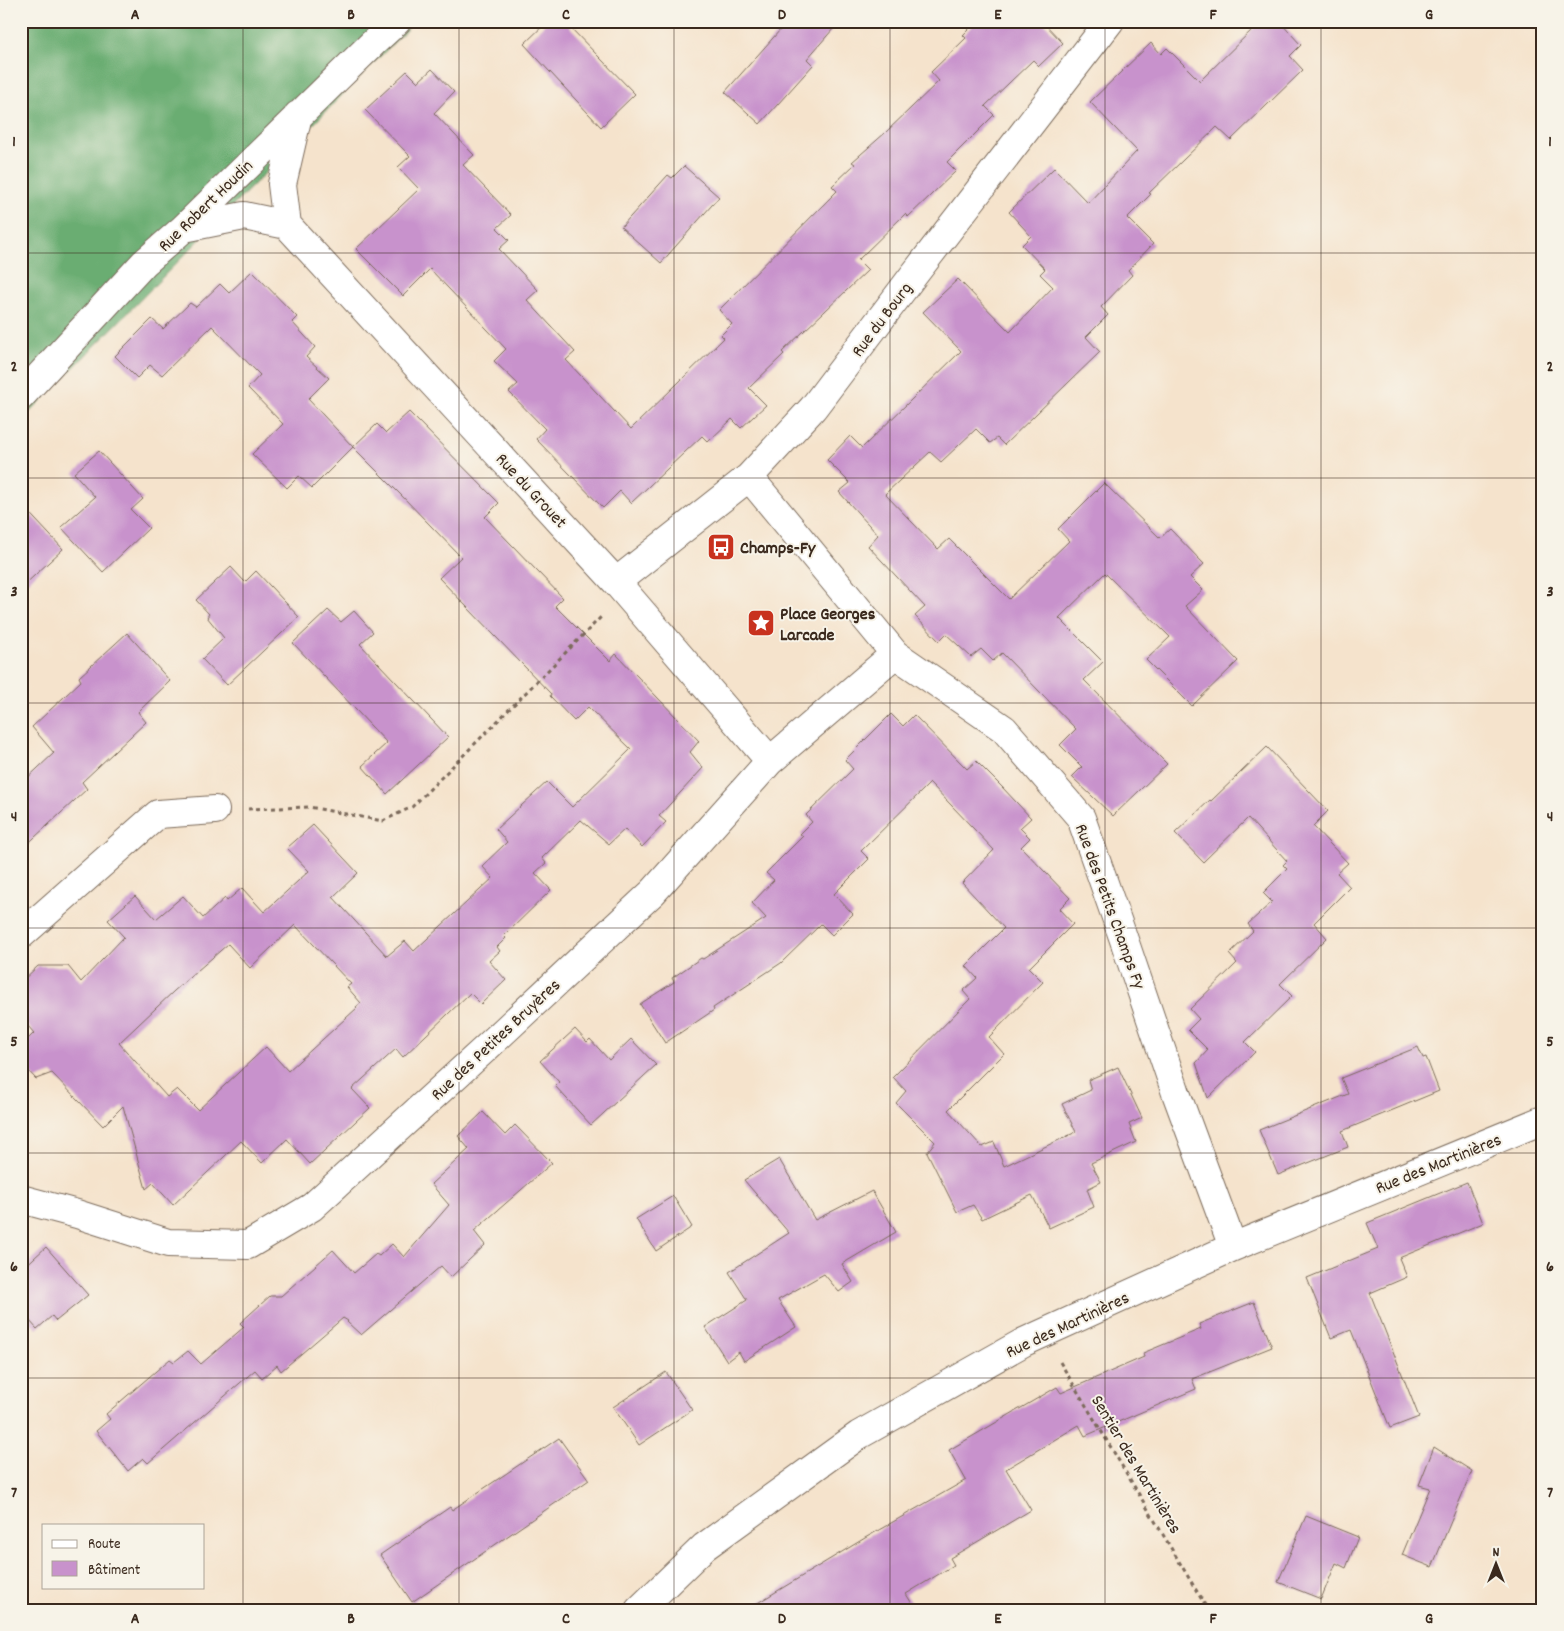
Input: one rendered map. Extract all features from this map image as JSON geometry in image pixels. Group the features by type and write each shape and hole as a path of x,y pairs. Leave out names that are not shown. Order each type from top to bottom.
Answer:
{"street":[{"name":"Rue Robert Houdin","path":"21,396 144,262 184,228 298,115 397,21"},
{"name":"Rue du Bourg","path":"621,587 749,477 813,408 1110,21"},
{"path":"184,228 244,216 287,225 282,184 298,115"},
{"name":"Rue du Grouet","path":"287,225 621,587 770,761"},
{"name":"Rue des Petits Champs Fy","path":"749,477 895,654 1004,729 1081,818 1176,1093 1233,1247"},
{"name":"Rue des Petites Bruyères","path":"21,1199 77,1214 168,1243 248,1245 312,1207 653,892 770,761 895,654"},
{"path":"21,935 158,814 214,810"},
{"name":"Rue des Martinières","path":"639,1610 704,1547 859,1435 1024,1342 1233,1247 1543,1120"}],"path":[{"path":"214,810 309,806 383,821 412,807 621,587"},
{"name":"Sentier des Martinières","path":"1043,1333 1208,1610"}],"green space":[{"path":"21,21 415,21 21,421"}],"building":[{"path":"548,21 564,21 635,94 601,127 524,44"},
{"path":"788,21 840,21 807,59 813,65 760,124 725,92"},
{"path":"977,21 1042,21 1063,43 1039,66 1033,60 985,106 994,115 947,162 956,171 908,217 905,214 858,260 868,270 782,352 784,354 749,388 766,405 741,428 732,419 708,442 702,436 631,503 620,491 603,508 536,439 545,429 509,392 518,384 494,361 506,349 430,269 403,296 356,249 419,189 398,167 410,156 365,110 407,71 418,82 432,69 454,92 434,113 474,155 463,165 511,215 497,228 509,240 499,249 538,290 527,300 575,352 566,360 631,429 724,338 721,335 732,324 719,310 837,191 832,186 855,164 852,162 939,81 931,72 966,38 963,35"},
{"path":"1261,21 1279,21 1301,45 1290,56 1303,70 1231,140 1217,127 1149,193 1151,194 1127,218 1153,244 1128,270 1132,275 1101,307 1108,315 1086,337 1100,352 1004,445 997,438 990,443 976,429 941,462 930,452 885,494 938,549 949,539 1009,599 1069,541 1058,529 1104,483 1160,538 1170,529 1204,564 1190,577 1203,590 1185,606 1238,661 1192,706 1146,660 1170,637 1105,573 1059,618 1103,662 1084,680 1167,764 1113,816 1072,777 1082,767 1060,745 1076,729 1002,653 993,661 981,649 971,657 946,634 939,641 915,616 925,607 868,546 878,535 839,492 850,483 827,460 850,436 862,448 961,351 923,312 958,279 1010,332 1053,287 1040,274 1045,269 1022,245 1031,236 1009,212 1054,168 1088,203 1137,151 1090,102 1151,43 1161,54 1167,48 1200,81"},
{"path":"684,166 719,197 661,263 621,227 668,175 672,178"},
{"path":"252,271 297,317 292,322 315,347 306,357 329,378 308,399 353,447 312,488 299,476 287,488 252,454 283,424 248,388 260,375 212,326 162,375 150,365 137,378 115,356 152,319 163,329 190,303 196,307 220,284 229,293"},
{"path":"409,412 499,503 485,517 563,598 555,606 610,661 616,654 699,741 690,752 703,768 659,816 666,822 642,847 625,829 609,844 581,820 542,858 546,863 535,873 551,890 504,936 506,938 497,947 500,951 489,961 506,980 481,1004 470,993 403,1057 396,1049 352,1089 370,1108 310,1164 287,1139 262,1163 241,1141 173,1205 153,1183 146,1189 123,1106 103,1126 52,1073 36,1079 21,1063 21,1046 34,1033 21,1018 21,982 38,966 68,966 81,982 124,937 108,920 135,896 156,919 183,896 203,918 225,898 227,901 242,888 264,912 309,871 287,848 313,825 358,873 333,897 387,956 405,941 414,951 493,878 482,866 507,842 496,829 547,782 572,807 631,749 588,707 574,721 550,696 551,694 439,578 461,557 353,447 377,424 386,433","holes":["295,925 351,984 347,987 361,1003 288,1071 266,1047 198,1110 177,1089 167,1097 119,1043 174,991 228,944 250,968"]},
{"path":"99,451 143,499 131,510 149,528 103,572 61,527 95,497 74,473"},
{"path":"21,504 63,549 21,588"},
{"path":"231,567 245,582 256,571 299,617 227,685 202,659 224,638 207,617 209,614 196,600"},
{"path":"328,610 341,622 354,611 373,632 360,644 448,737 387,794 362,766 387,743 293,643"},
{"path":"127,633 170,681 138,712 146,722 82,782 87,789 21,850 21,784 54,753 32,727 81,681 79,677"},
{"path":"891,714 903,726 914,715 967,769 976,761 1002,787 1031,818 1020,828 1030,838 1021,847 1070,898 1059,909 1073,924 1029,968 1043,982 989,1037 1004,1054 948,1110 982,1147 994,1142 1004,1166 1076,1132 1062,1104 1091,1090 1088,1080 1118,1067 1142,1118 1129,1124 1136,1142 1091,1163 1101,1182 1087,1189 1094,1207 1049,1228 1032,1195 982,1219 973,1205 957,1212 927,1152 935,1142 896,1103 906,1091 893,1077 970,999 963,991 977,978 966,966 1004,928 962,883 994,850 930,783 861,851 869,859 834,894 853,914 832,935 821,924 781,963 713,1008 714,1010 665,1043 640,1004 674,982 672,978 701,958 703,959 766,918 752,903 774,880 766,873 803,836 800,834 812,822 806,815 853,769 845,760"},
{"path":"1267,747 1328,811 1313,826 1348,863 1337,873 1350,887 1314,923 1327,938 1280,984 1292,996 1245,1042 1255,1052 1208,1098 1196,1063 1208,1050 1188,1030 1199,1019 1190,1009 1237,963 1229,954 1253,931 1248,924 1272,902 1263,893 1287,869 1283,865 1287,861 1248,818 1203,862 1175,833"},
{"path":"575,1029 587,1042 590,1039 609,1060 631,1039 656,1065 591,1125 555,1086 559,1082 540,1061"},
{"path":"1418,1047 1423,1058 1426,1057 1439,1091 1342,1131 1348,1147 1278,1175 1259,1130 1348,1094 1341,1078"},
{"path":"483,1112 505,1135 515,1125 552,1163 474,1231 485,1245 451,1277 441,1266 361,1335 343,1318 281,1371 277,1365 262,1378 255,1370 148,1463 143,1458 128,1471 96,1431 110,1419 106,1414 170,1359 174,1362 188,1351 201,1364 244,1327 240,1323 270,1296 281,1296 333,1250 354,1273 376,1254 379,1256 392,1244 404,1257 449,1205 431,1184 469,1149 458,1136"},
{"path":"779,1159 815,1220 872,1191 896,1232 842,1264 853,1282 839,1292 824,1274 778,1300 796,1327 744,1361 739,1352 727,1361 705,1327 747,1300 729,1272 789,1233 744,1180"},
{"path":"1467,1182 1483,1223 1399,1258 1407,1277 1370,1293 1419,1417 1390,1428 1351,1330 1331,1338 1307,1278 1378,1249 1367,1223"},
{"path":"673,1196 692,1227 656,1251 636,1219"},
{"path":"46,1247 88,1295 56,1321 52,1316 37,1329 21,1311 21,1270"},
{"path":"1254,1302 1272,1347 1192,1379 1196,1389 1085,1436 1079,1425 1006,1469 1031,1510 950,1558 954,1565 906,1594 916,1610 746,1610 966,1480 949,1450 1057,1387 1061,1393 1144,1357 1143,1353 1201,1329 1199,1324"},
{"path":"666,1372 692,1410 639,1445 613,1407"},
{"path":"559,1438 589,1480 412,1602 380,1555 450,1507 452,1510"},
{"path":"1434,1447 1472,1471 1432,1567 1402,1555 1430,1488 1419,1485"},
{"path":"1306,1516 1358,1537 1346,1568 1336,1563 1321,1599 1278,1582"}],"place":[{"name":"Champs-Fy","path":"721,547"},
{"name":"Place Georges Larcade","path":"761,623"}]}
